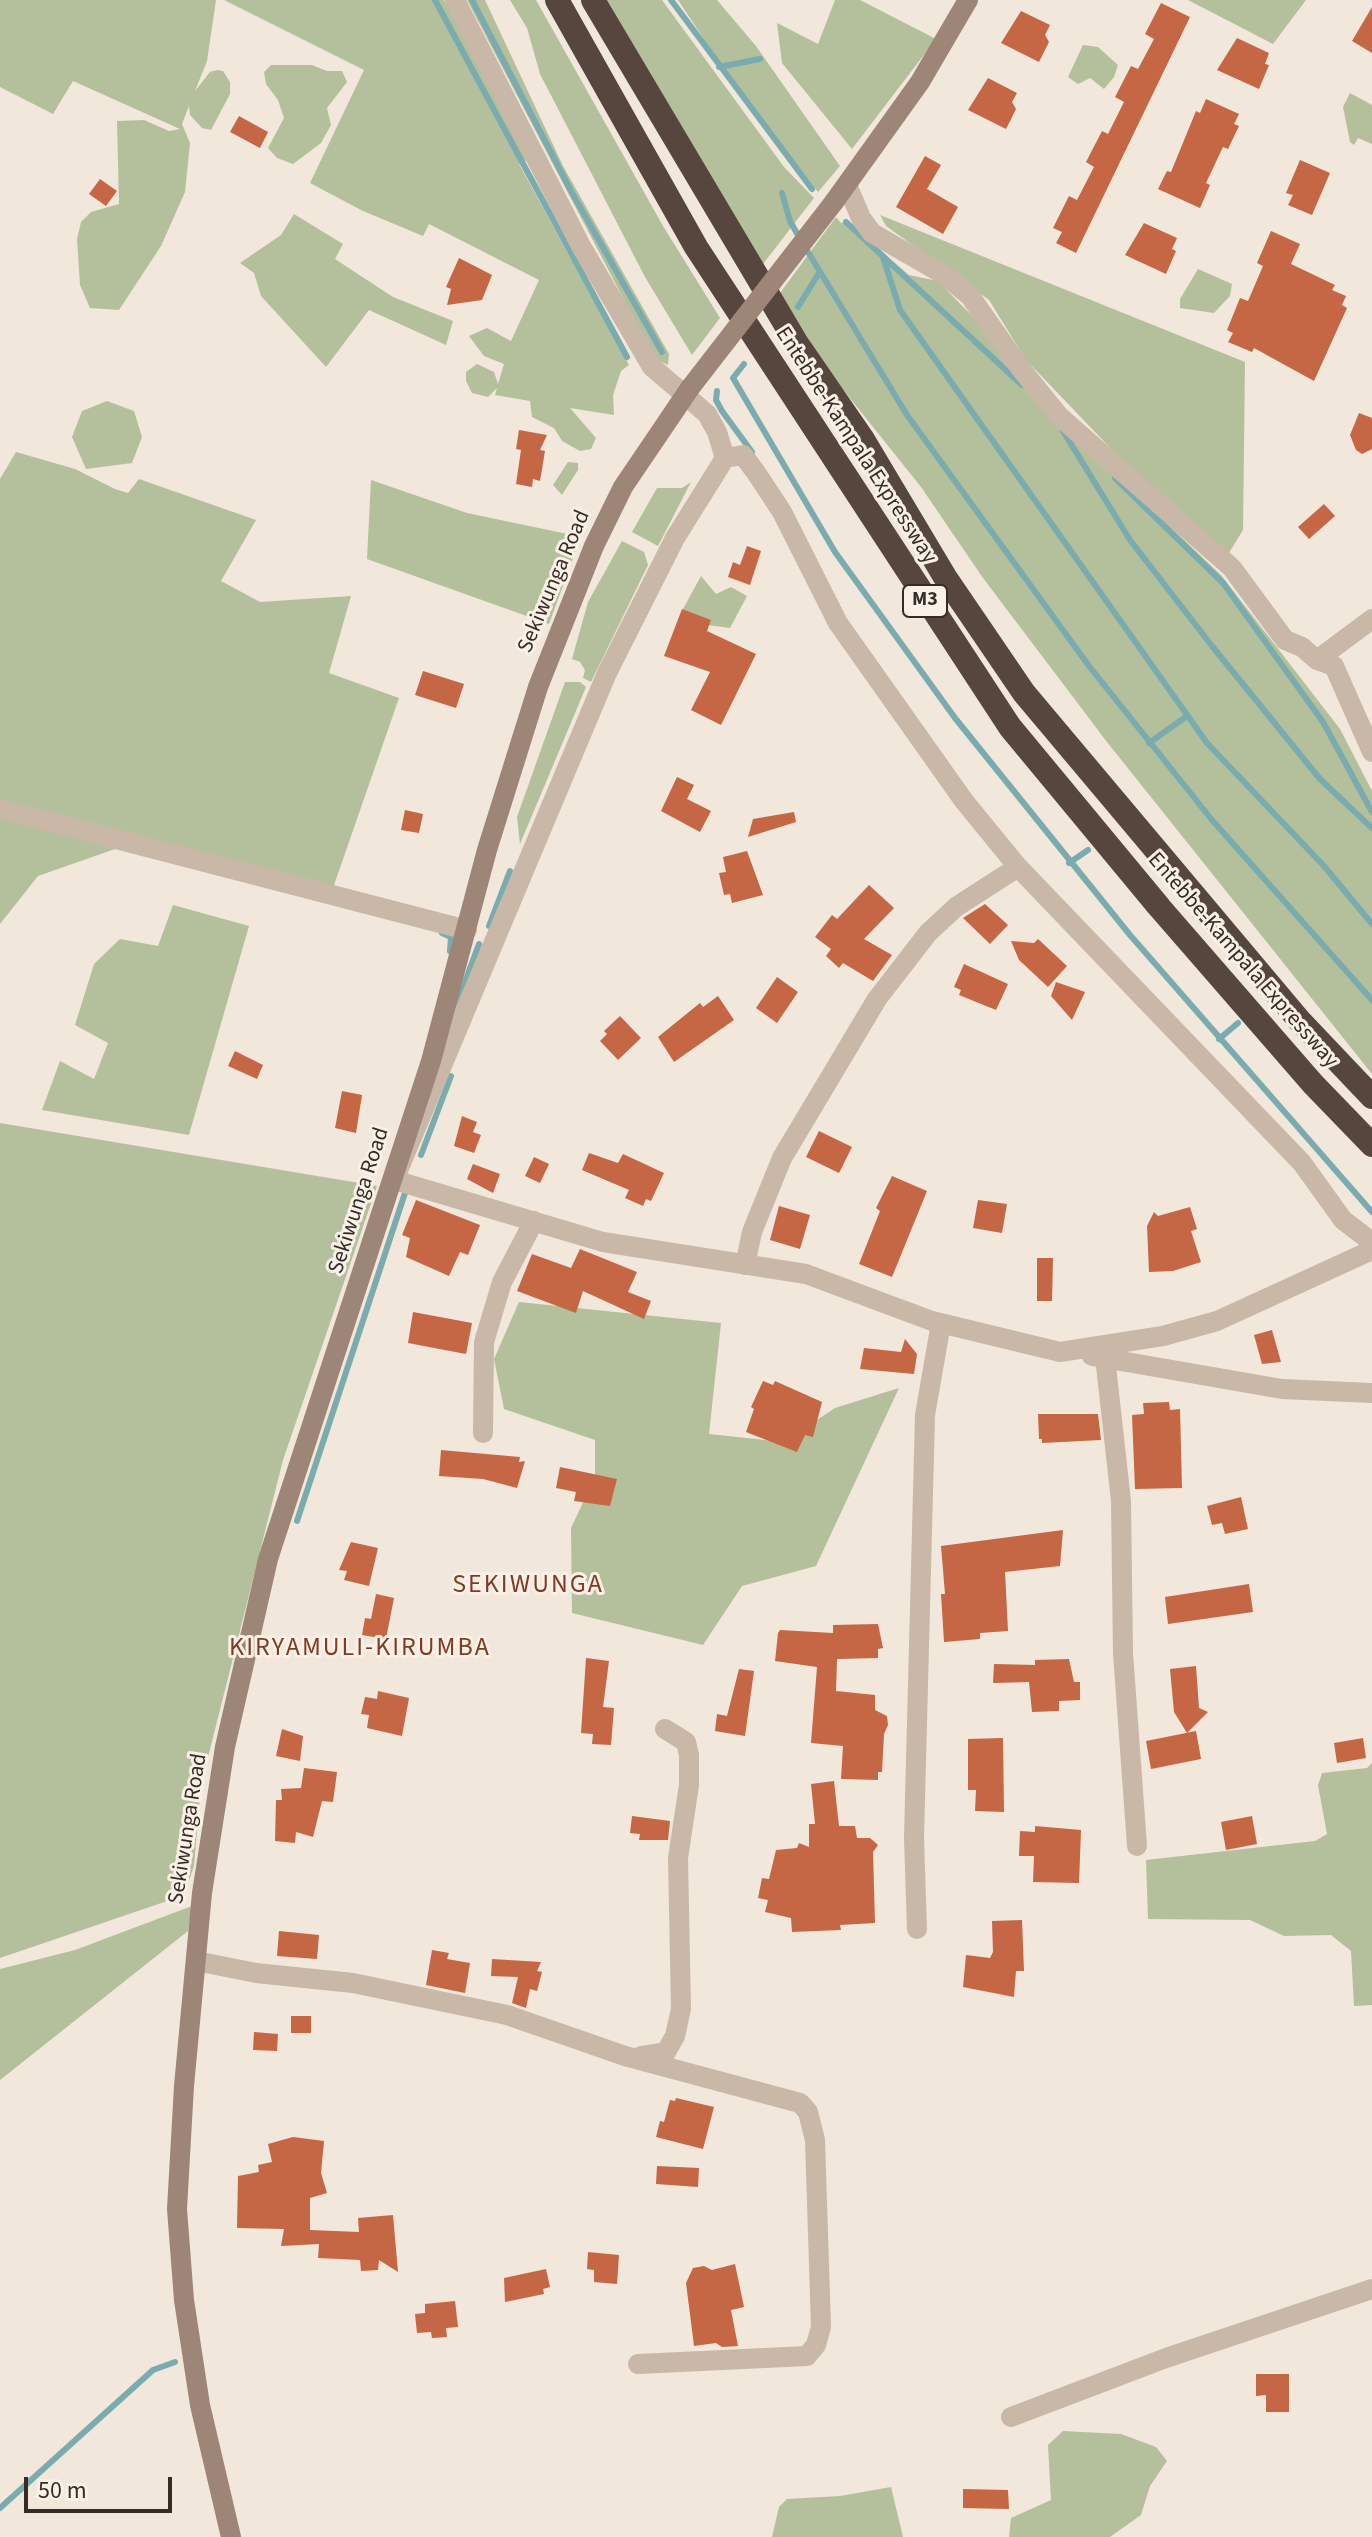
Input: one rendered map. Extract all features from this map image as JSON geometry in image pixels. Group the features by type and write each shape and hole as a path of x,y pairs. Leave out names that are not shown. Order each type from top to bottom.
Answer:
{"highway":[{"name":"Entebbe-Kampala Expressway","path":"557,0 696,247 1010,727 1313,1084 1372,1145"},
{"name":"Entebbe-Kampala Expressway","path":"593,0 796,342 862,438 945,577 1024,693 1289,1008 1372,1097"}],"main road":[{"name":"Sekiwunga Road","path":"231,2537 200,2405 179,2255 180,2144 211,1823 268,1559 394,1180 467,930 487,850 538,687 588,560 623,487 687,391 840,193 920,82 968,0"}],"street":[{"path":"455,0 581,246 652,367 687,391 707,414 725,458"},
{"path":"840,193 872,233 943,274 970,296 1021,369 1059,416 1232,568 1285,640 1302,647 1317,660 1334,666 1372,752"},
{"path":"1372,1242 1343,1220 1302,1163 1018,867 964,801 838,623 782,512 757,474 743,455 725,458 710,476 675,538 607,673 394,1180 603,1242 806,1274 941,1323 1060,1352 1105,1357 1282,1389 1372,1393"},
{"path":"1317,660 1372,619"},
{"path":"0,809 467,930"},
{"path":"745,1265 752,1232 782,1158 877,999 928,933 956,907 1018,867"},
{"path":"483,1433 484,1342 502,1282 534,1221"},
{"path":"1060,1352 1163,1336 1217,1321 1372,1250"},
{"path":"917,1929 914,1838 925,1415 941,1323"},
{"path":"1105,1357 1121,1501 1123,1653 1137,1846"},
{"path":"625,2056 666,2052 675,2036 681,2009 678,1858 689,1785 689,1755 686,1742 665,1729"},
{"path":"196,1961 256,1973 353,1983 507,2015 625,2056 800,2103 813,2125 820,2228 821,2327 816,2345 807,2356 638,2364"},
{"path":"1011,2417 1166,2358 1372,2289"}],"green space":[{"path":"0,0 216,0 207,61 195,91 210,72 217,70 223,71 230,82 230,94 211,130 202,128 190,115 189,106 182,124 190,143 185,192 161,246 119,310 90,308 80,285 77,239 81,222 91,212 119,204 117,121 144,120 169,131 180,129 73,81 53,114 0,87"},
{"path":"224,0 444,0 527,160 519,164 629,365 621,371 613,395 614,415 570,408 596,438 591,449 580,451 562,441 554,428 532,417 530,401 495,395 497,388 488,397 472,393 466,381 466,372 477,364 494,372 498,384 504,364 484,356 469,336 487,328 511,341 539,280 429,224 423,236 363,211 310,183 364,70"},
{"path":"467,0 485,0 563,166 669,354 668,365 655,359"},
{"path":"510,0 536,0 663,226 720,318 692,355 645,277 540,74 527,28"},
{"path":"607,0 662,0 784,167 814,198 763,264"},
{"path":"678,0 717,0 756,46 840,166 818,192 727,74"},
{"path":"835,0 860,0 936,39 852,149 782,63 777,23 818,44"},
{"path":"1188,0 1306,0 1273,44"},
{"path":"1083,45 1098,47 1118,65 1114,77 1104,89 1090,78 1078,84 1068,77"},
{"path":"271,65 312,65 327,71 342,71 347,82 327,108 331,125 321,143 293,164 277,158 268,148 284,118 278,100 266,84 264,72"},
{"path":"1350,93 1372,105 1372,144 1358,138 1354,145 1350,142 1343,107"},
{"path":"294,214 343,244 335,259 393,297 453,321 446,345 369,310 326,367 261,296 254,273 240,263 281,235"},
{"path":"880,215 1245,362 1243,530 1224,561 1185,526 1026,360 989,300 886,226"},
{"path":"836,217 909,275 938,281 978,322 1015,379 1221,575 1340,729 1372,791 1372,1074 1107,742 983,578 921,487 829,372 780,293"},
{"path":"1198,269 1232,284 1230,296 1214,313 1180,308 1180,299"},
{"path":"107,401 134,411 142,437 132,463 86,469 72,437 82,411"},
{"path":"16,452 75,469 128,493 139,479 256,520 221,581 260,602 351,596 329,673 399,698 333,888 0,801 0,479"},
{"path":"568,462 578,463 578,470 562,495 553,485"},
{"path":"371,480 467,513 577,536 579,542 549,624 367,559"},
{"path":"691,482 658,546 632,532 657,488 682,488"},
{"path":"622,541 644,552 648,565 591,682 583,678 585,670 580,662 572,659 588,602"},
{"path":"701,576 716,594 731,587 747,596 730,628 700,624 683,609"},
{"path":"565,682 580,682 586,687 520,844 517,817"},
{"path":"0,816 118,848 38,876 0,924"},
{"path":"173,905 249,926 189,1135 42,1110 60,1061 94,1079 108,1043 75,1025 94,964 120,939 158,946"},
{"path":"0,1123 377,1186 283,1460 201,1785 194,1866 185,1892 176,1898 0,1958"},
{"path":"519,1302 721,1323 709,1434 784,1442 835,1408 899,1388 816,1566 742,1586 703,1645 572,1613 571,1528 595,1477 595,1440 504,1409 494,1359"},
{"path":"1372,1763 1372,2005 1354,2006 1351,1951 1331,1935 1284,1936 1250,1920 1148,1919 1146,1860 1315,1841 1327,1834 1318,1785 1322,1773 1367,1768"},
{"path":"192,1906 188,1931 0,2080 0,1969 75,1950"},
{"path":"1063,2431 1121,2434 1156,2447 1167,2461 1150,2486 1141,2515 1110,2537 1009,2537 1011,2518 1051,2500 1048,2445"},
{"path":"891,2487 903,2537 772,2537 779,2507 787,2499 840,2496"}],"building":[{"path":"1161,3 1190,17 1076,253 1056,243 1062,232 1053,228 1069,196 1077,200 1094,167 1086,162 1102,131 1108,134 1124,102 1115,97 1131,66 1138,69 1154,39 1145,34"},
{"path":"1372,7 1372,53 1352,41"},
{"path":"1021,11 1050,25 1045,35 1049,42 1039,62 1001,43"},
{"path":"1237,38 1269,53 1265,64 1269,65 1259,89 1217,70"},
{"path":"988,78 1017,93 1012,102 1016,109 1006,129 968,110"},
{"path":"1206,99 1239,114 1234,124 1239,126 1228,149 1223,147 1206,183 1210,185 1200,208 1158,189 1167,171 1171,172 1196,111 1200,113"},
{"path":"239,116 268,132 260,148 230,132"},
{"path":"925,156 941,165 927,189 958,207 943,234 896,207"},
{"path":"1300,160 1330,173 1312,215 1288,205 1293,195 1286,193"},
{"path":"100,179 117,191 106,206 89,194"},
{"path":"1144,223 1177,238 1172,249 1176,251 1166,274 1125,255"},
{"path":"1271,231 1300,244 1291,264 1335,285 1332,290 1346,296 1342,305 1347,308 1314,381 1254,348 1252,352 1228,342 1233,333 1227,330 1240,298 1248,301 1263,266 1257,263"},
{"path":"459,258 492,275 482,300 447,305 451,289 446,287"},
{"path":"1359,413 1372,418 1372,449 1362,454 1356,450 1350,435"},
{"path":"519,430 547,435 540,450 545,451 540,481 533,479 532,487 516,484 521,450 516,449"},
{"path":"1324,504 1335,516 1309,539 1298,527"},
{"path":"747,546 761,551 750,585 728,577 733,562 740,565"},
{"path":"682,609 711,620 707,631 756,654 721,725 691,710 710,672 664,656"},
{"path":"423,671 464,684 456,708 415,695"},
{"path":"677,777 694,785 687,799 711,811 700,832 661,811"},
{"path":"405,810 423,814 419,833 401,830"},
{"path":"794,812 796,822 748,837 753,819"},
{"path":"747,851 763,895 732,903 730,894 724,895 719,873 726,872 723,857"},
{"path":"869,885 894,908 864,939 892,955 873,981 843,963 839,968 826,956 831,949 815,937 832,915 837,919"},
{"path":"985,904 1008,925 990,944 963,918"},
{"path":"1038,939 1067,966 1048,987 1019,960 1011,941 1034,943"},
{"path":"964,964 1008,984 996,1010 959,995 961,990 954,987"},
{"path":"777,977 798,992 777,1023 756,1008"},
{"path":"1056,982 1085,992 1072,1020 1051,996"},
{"path":"718,996 734,1020 674,1062 658,1037 700,1003 703,1007"},
{"path":"620,1016 641,1038 618,1060 600,1041 607,1034 604,1031"},
{"path":"235,1051 263,1065 257,1079 228,1066"},
{"path":"342,1091 362,1095 356,1133 335,1128"},
{"path":"462,1116 477,1122 473,1132 481,1135 474,1153 454,1146"},
{"path":"819,1131 852,1147 839,1173 806,1157"},
{"path":"589,1153 618,1163 623,1154 664,1173 651,1201 646,1199 643,1206 625,1198 629,1190 582,1170"},
{"path":"534,1157 549,1164 540,1183 525,1176"},
{"path":"473,1164 500,1174 493,1193 467,1179"},
{"path":"892,1176 927,1191 892,1277 859,1264 880,1211 876,1208"},
{"path":"416,1200 480,1225 468,1255 460,1252 449,1276 406,1257 410,1238 402,1235"},
{"path":"978,1200 1007,1204 1002,1233 973,1228"},
{"path":"779,1206 810,1215 800,1249 770,1240"},
{"path":"1190,1207 1197,1229 1191,1231 1201,1262 1173,1271 1149,1272 1147,1226 1154,1212 1158,1216"},
{"path":"580,1249 637,1272 628,1292 651,1301 644,1319 583,1291 576,1313 517,1291 532,1254 571,1268"},
{"path":"1037,1258 1053,1258 1052,1301 1037,1301"},
{"path":"413,1312 472,1323 466,1354 408,1343"},
{"path":"1272,1330 1281,1362 1262,1364 1254,1335"},
{"path":"905,1339 917,1354 914,1374 860,1369 864,1348 901,1352"},
{"path":"763,1381 773,1385 775,1381 822,1402 813,1437 805,1435 797,1452 746,1432 754,1409 751,1407"},
{"path":"1169,1402 1170,1410 1180,1409 1182,1488 1135,1489 1132,1415 1144,1414 1143,1403"},
{"path":"1038,1414 1098,1414 1101,1440 1042,1443 1039,1439"},
{"path":"441,1450 520,1457 519,1462 525,1461 517,1488 483,1479 439,1476"},
{"path":"560,1467 617,1479 610,1506 574,1501 576,1492 556,1488"},
{"path":"1241,1497 1248,1529 1225,1534 1222,1523 1212,1525 1207,1506"},
{"path":"1063,1530 1060,1566 1005,1572 1008,1631 980,1633 980,1639 944,1642 941,1594 945,1594 941,1546"},
{"path":"351,1542 378,1548 369,1586 344,1580 347,1571 339,1570"},
{"path":"1249,1584 1253,1612 1168,1624 1165,1597"},
{"path":"376,1594 394,1598 386,1639 362,1635 365,1618 371,1619"},
{"path":"878,1624 883,1648 878,1649 878,1658 837,1659 836,1691 875,1695 875,1710 887,1716 882,1772 878,1772 878,1780 841,1779 843,1746 811,1743 817,1667 775,1661 778,1633 780,1630 833,1633 833,1625"},
{"path":"586,1658 609,1661 603,1707 614,1708 611,1745 592,1744 593,1734 581,1733"},
{"path":"1069,1659 1074,1682 1080,1682 1080,1700 1059,1701 1059,1711 1032,1712 1029,1682 993,1683 994,1664 1035,1665 1035,1660"},
{"path":"1196,1666 1199,1708 1208,1712 1187,1733 1174,1712 1170,1669"},
{"path":"739,1669 754,1671 745,1736 715,1731 717,1714 727,1716"},
{"path":"378,1691 409,1698 402,1736 367,1728 369,1715 361,1714 365,1697 377,1699"},
{"path":"282,1729 303,1736 300,1761 276,1756"},
{"path":"1196,1731 1201,1759 1151,1769 1146,1741"},
{"path":"1003,1738 1004,1812 975,1811 976,1790 968,1790 968,1739"},
{"path":"1363,1738 1366,1758 1337,1763 1334,1743"},
{"path":"304,1768 337,1772 333,1802 322,1801 313,1837 296,1832 295,1843 275,1841 276,1800 282,1800 281,1789 301,1788"},
{"path":"834,1781 839,1826 855,1826 857,1838 870,1838 878,1845 873,1852 875,1923 840,1925 841,1930 792,1932 791,1918 765,1912 768,1900 758,1898 762,1878 769,1879 776,1850 797,1848 799,1843 809,1847 809,1824 815,1824 811,1784"},
{"path":"632,1816 670,1821 668,1840 639,1840 640,1834 630,1833"},
{"path":"1252,1816 1257,1844 1226,1850 1221,1822"},
{"path":"1035,1826 1081,1830 1079,1883 1033,1882 1034,1856 1019,1856 1020,1831 1035,1832"},
{"path":"1022,1920 1024,1971 1016,1971 1014,1997 963,1987 966,1955 990,1958 993,1952 992,1921"},
{"path":"279,1931 319,1935 317,1959 277,1956"},
{"path":"432,1950 449,1953 447,1959 470,1963 465,1993 426,1985"},
{"path":"492,1959 541,1962 537,1971 542,1972 537,1991 530,1989 526,2008 512,2003 518,1977 491,1976"},
{"path":"291,2016 311,2016 311,2033 291,2033"},
{"path":"254,2032 278,2034 277,2051 253,2050"},
{"path":"676,2098 714,2107 703,2149 656,2137 670,2100 675,2101"},
{"path":"293,2137 324,2141 321,2173 327,2193 310,2198 310,2230 359,2232 358,2218 393,2215 398,2272 379,2260 378,2270 361,2271 360,2260 318,2258 319,2244 281,2246 284,2229 237,2228 238,2176 259,2172 258,2165 272,2162 268,2144"},
{"path":"657,2166 699,2168 698,2187 656,2184"},
{"path":"588,2252 619,2255 617,2284 594,2282 594,2270 587,2269"},
{"path":"735,2264 744,2307 731,2310 738,2346 722,2347 716,2343 694,2346 686,2283 693,2268 704,2266 712,2270"},
{"path":"546,2269 550,2287 543,2289 544,2294 505,2302 504,2278"},
{"path":"455,2301 458,2327 446,2328 447,2337 432,2338 431,2332 417,2333 415,2314 425,2313 425,2304"},
{"path":"1256,2374 1289,2374 1289,2412 1266,2412 1266,2395 1256,2396"},
{"path":"963,2489 1008,2490 1009,2509 963,2508"}],"waterway":[{"path":"435,0 627,357"},
{"path":"472,0 571,191 662,352"},
{"path":"671,0 812,189"},
{"path":"719,67 760,59"},
{"path":"782,193 790,221 799,237"},
{"path":"846,222 1022,385"},
{"path":"805,247 907,415 1089,666 1212,820 1372,1000"},
{"path":"883,257 900,310 1207,743 1324,866 1372,924"},
{"path":"798,307 819,273"},
{"path":"744,364 733,378 835,552 955,718 1130,935 1372,1212"},
{"path":"717,391 716,400 722,411 752,452"},
{"path":"1063,431 1130,540 1212,646 1320,779 1372,828"},
{"path":"1115,478 1223,583 1323,722 1372,812"},
{"path":"1149,743 1187,716"},
{"path":"1069,863 1088,850"},
{"path":"489,926 510,871"},
{"path":"442,933 451,937 450,951"},
{"path":"454,1012 479,944"},
{"path":"1219,1039 1238,1023"},
{"path":"421,1155 451,1076"},
{"path":"297,1521 405,1193"},
{"path":"0,2508 153,2370 175,2362"}],"district":[{"name":"SEKIWUNGA","path":"528,1586"},
{"name":"KIRYAMULI-KIRUMBA","path":"360,1649"}]}
